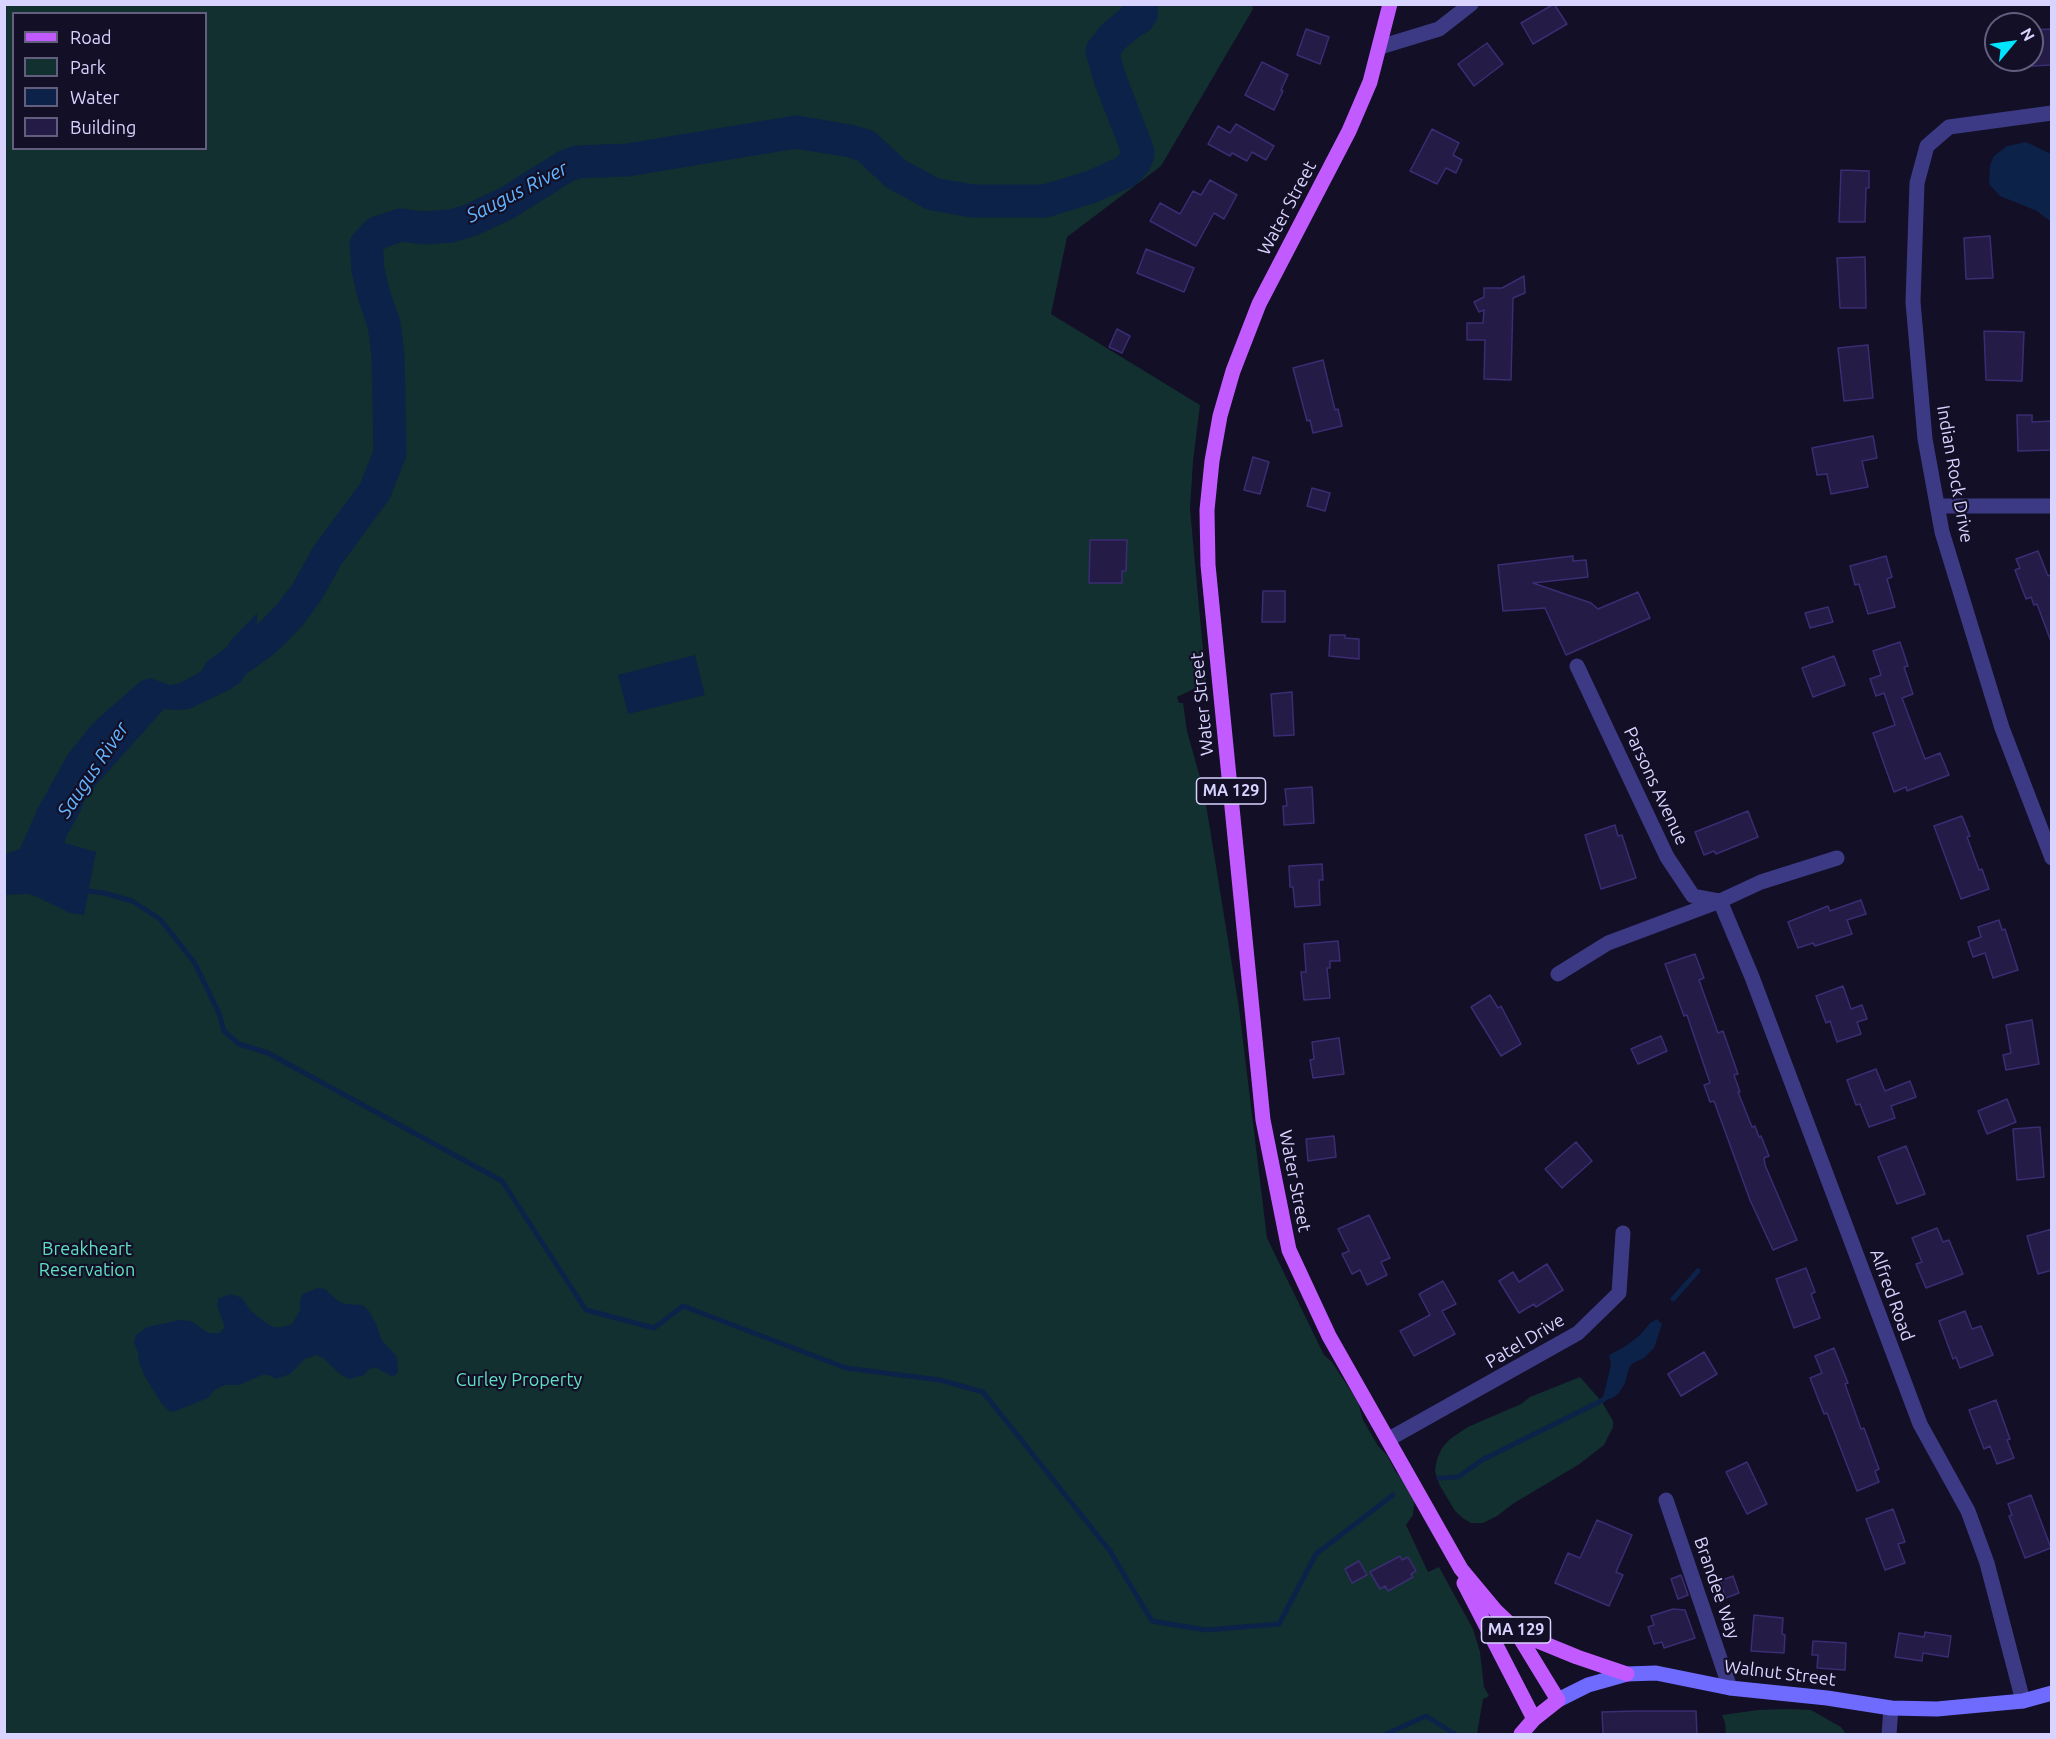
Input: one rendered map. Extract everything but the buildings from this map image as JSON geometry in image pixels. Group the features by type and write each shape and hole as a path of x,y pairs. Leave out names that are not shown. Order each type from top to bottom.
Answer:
{"main road":[{"name":"Water Street","path":"1390,4 1370,82 1349,131 1259,304 1233,371 1215,440 1207,510 1207,543 1263,1120 1289,1250 1329,1336 1461,1569 1496,1611 1515,1628 1558,1700"},
{"name":"Water Street","path":"1461,1569 1465,1584 1534,1719"},
{"path":"1515,1628 1533,1639 1627,1674"},
{"name":"Walnut Street","path":"1521,1734 1534,1719 1558,1700 1588,1685 1627,1674 1656,1673 1730,1688 1827,1698 1891,1708 1937,1709 2023,1701 2052,1693"}],"street":[{"path":"1380,47 1439,29 1471,4"},
{"name":"Indian Rock Drive","path":"2052,113 1949,127 1927,146 1917,183 1913,302 1925,439 1942,532 2002,728 2052,858"},
{"path":"1937,506 2052,506"},
{"name":"Parsons Avenue","path":"1577,666 1667,857 1693,896 1720,901"},
{"path":"1558,974 1608,943 1720,901 1761,882 1837,858"},
{"name":"Alfred Road","path":"1720,901 1752,978 1920,1424 1968,1511 1987,1563 2023,1701"},
{"name":"Patel Drive","path":"1389,1439 1578,1333 1619,1293 1623,1233"},
{"name":"Brandee Way","path":"1666,1500 1730,1688"},
{"path":"1889,1734 1891,1708"}],"green space":[{"path":"5,5 1252,5 1253,9 1161,166 1067,237 1051,314 1200,405 1190,509 1206,683 1177,697 1179,703 1183,703 1187,731 1204,792 1239,1008 1267,1238 1324,1355 1332,1362 1358,1402 1363,1420 1378,1446 1387,1455 1395,1471 1415,1496 1413,1515 1406,1525 1428,1572 1439,1567 1473,1629 1480,1652 1484,1687 1489,1696 1483,1699 1477,1734 5,1734"},
{"path":"1580,1377 1602,1402 1613,1421 1613,1427 1604,1445 1578,1465 1514,1503 1497,1516 1483,1523 1471,1523 1464,1519 1455,1511 1439,1484 1435,1471 1442,1448 1450,1439 1468,1427 1521,1404 1530,1397"},
{"path":"1786,1709 1811,1710 1841,1727 1846,1734 1726,1734 1722,1715"}],"water":[{"path":"1126,5 1158,5 1158,18 1150,30 1144,34 1111,40 1120,28"},
{"path":"2026,142 2051,154 2051,222 2037,211 2000,196 1989,184 1990,165 1994,156 2007,146"},
{"path":"257,613 257,645 241,682 189,709 164,709 87,795 65,843 96,852 84,915 70,913 28,894 5,895 5,854 20,849 37,810 68,754 94,722 141,681 150,678 170,685 180,683 197,674 220,657 232,639"},
{"path":"695,655 705,695 628,714 618,675"},
{"path":"317,1288 325,1289 344,1304 362,1305 369,1311 381,1339 397,1357 398,1372 393,1377 375,1367 364,1375 349,1379 341,1375 322,1357 316,1355 305,1359 290,1374 276,1379 269,1375 262,1375 239,1385 225,1385 214,1390 208,1398 176,1411 170,1412 161,1403 139,1362 134,1342 136,1335 147,1327 180,1320 191,1321 208,1333 220,1333 225,1327 217,1306 219,1298 231,1294 242,1298 251,1311 266,1323 274,1327 283,1327 292,1324 300,1311 300,1299 303,1294"},
{"path":"1657,1319 1662,1324 1654,1348 1629,1368 1625,1383 1619,1393 1602,1402 1611,1365 1609,1355 1626,1346"}],"waterway":[{"name":"Saugus River","path":"219,673 264,641 289,616 307,592 327,556 375,491 390,453 388,355 384,324 368,270 366,245 377,233 401,225 423,228 451,226 471,220 507,203 566,166 577,162 627,160 796,132 866,146 896,174 933,194 973,201 1045,201 1091,187 1125,172 1135,162 1138,154 1136,146 1110,79 1102,51 1113,37 1137,17 1139,4"},
{"path":"81,890 104,893 132,901 160,919 194,962 219,1013 224,1031 239,1044 268,1053 502,1181 586,1310 654,1328 683,1306 846,1368 940,1380 983,1392 1110,1551 1152,1621 1206,1630 1279,1624 1316,1554 1393,1495"},
{"path":"1673,1299 1698,1271"},
{"path":"1439,1478 1458,1477 1482,1460 1607,1396"},
{"path":"1386,1734 1426,1716 1455,1734"}],"park label":[{"name":"Breakheart Reservation","path":"87,1259"},
{"name":"Curley Property","path":"519,1380"}]}
